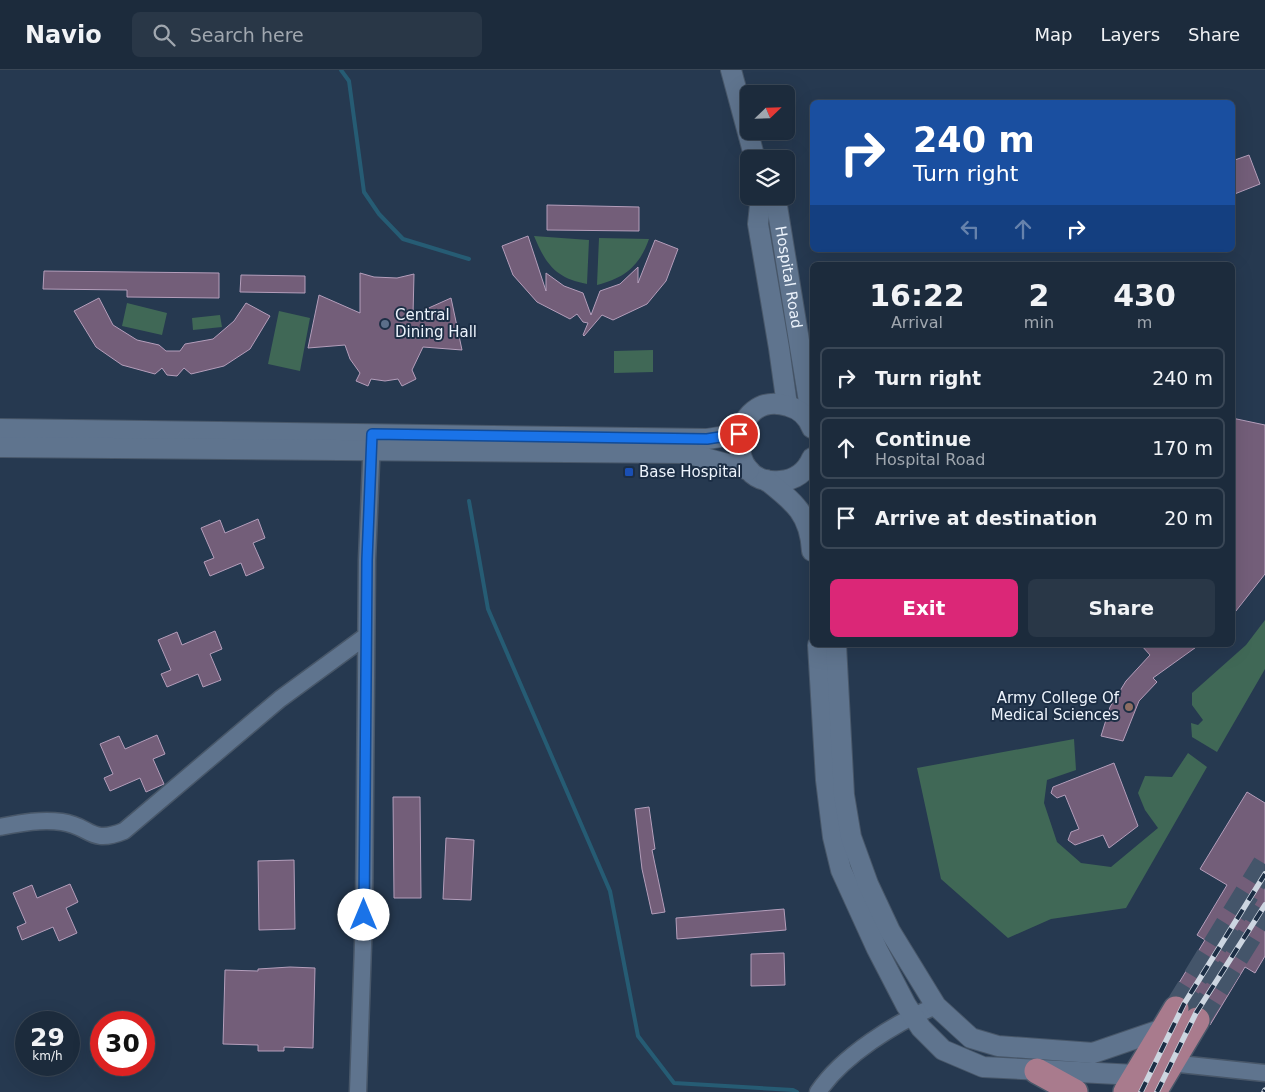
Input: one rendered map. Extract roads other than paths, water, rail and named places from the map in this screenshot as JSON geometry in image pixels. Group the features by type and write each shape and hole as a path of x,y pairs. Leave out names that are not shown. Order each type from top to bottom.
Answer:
{"main road":[{"path":"1154,1092 1170,1064 1179,1019"},
{"path":"1131,1083 1179,1019"},
{"path":"1037,1071 1075,1092"}],"street":[{"path":"731,70 753,150"},
{"name":"Hospital Road","path":"760,205 758,224 787,405"},
{"name":"Hospital Road","path":"776,205 810,408"},
{"path":"749,470 740,453 739,434 748,416 756,410 765,406 787,405 805,416 810,425"},
{"path":"0,430 686,453 749,470 766,480 790,500 806,518 810,531"},
{"path":"0,447 707,439 739,434"},
{"path":"358,1092 364,915 366,636 372,442"},
{"path":"766,480 781,481 796,477 804,471 810,461"},
{"path":"0,827 52,821 77,825 98,837 110,836 124,831 280,698 366,636"},
{"path":"818,647 826,780 833,837 841,870 912,1016 920,1028 943,1050 983,1067 1037,1071 1131,1083"},
{"path":"836,647 844,795 851,837 868,884 890,930 936,1006 971,1038 998,1046 1093,1053 1179,1019"},
{"path":"818,1092 827,1078 871,1043 912,1016 936,1006"},
{"path":"1170,1064 1265,1073"}],"waterway":[{"path":"341,70 349,81 364,192 379,214 403,239 469,259"},
{"path":"469,501 488,609 610,891 638,1036 674,1083 793,1090 797,1092"}],"tunnel":[{"path":"1176,1009 1265,864"},
{"path":"1197,1020 1265,911"}],"railway":[{"path":"1141,1092 1184,1004 1265,874"},
{"path":"1157,1092 1196,1013 1265,905"}],"place":[{"name":"Central Dining Hall","path":"385,324"},
{"name":"Base Hospital","path":"629,472"},
{"name":"Army College Of Medical Sciences","path":"1129,707"}]}
